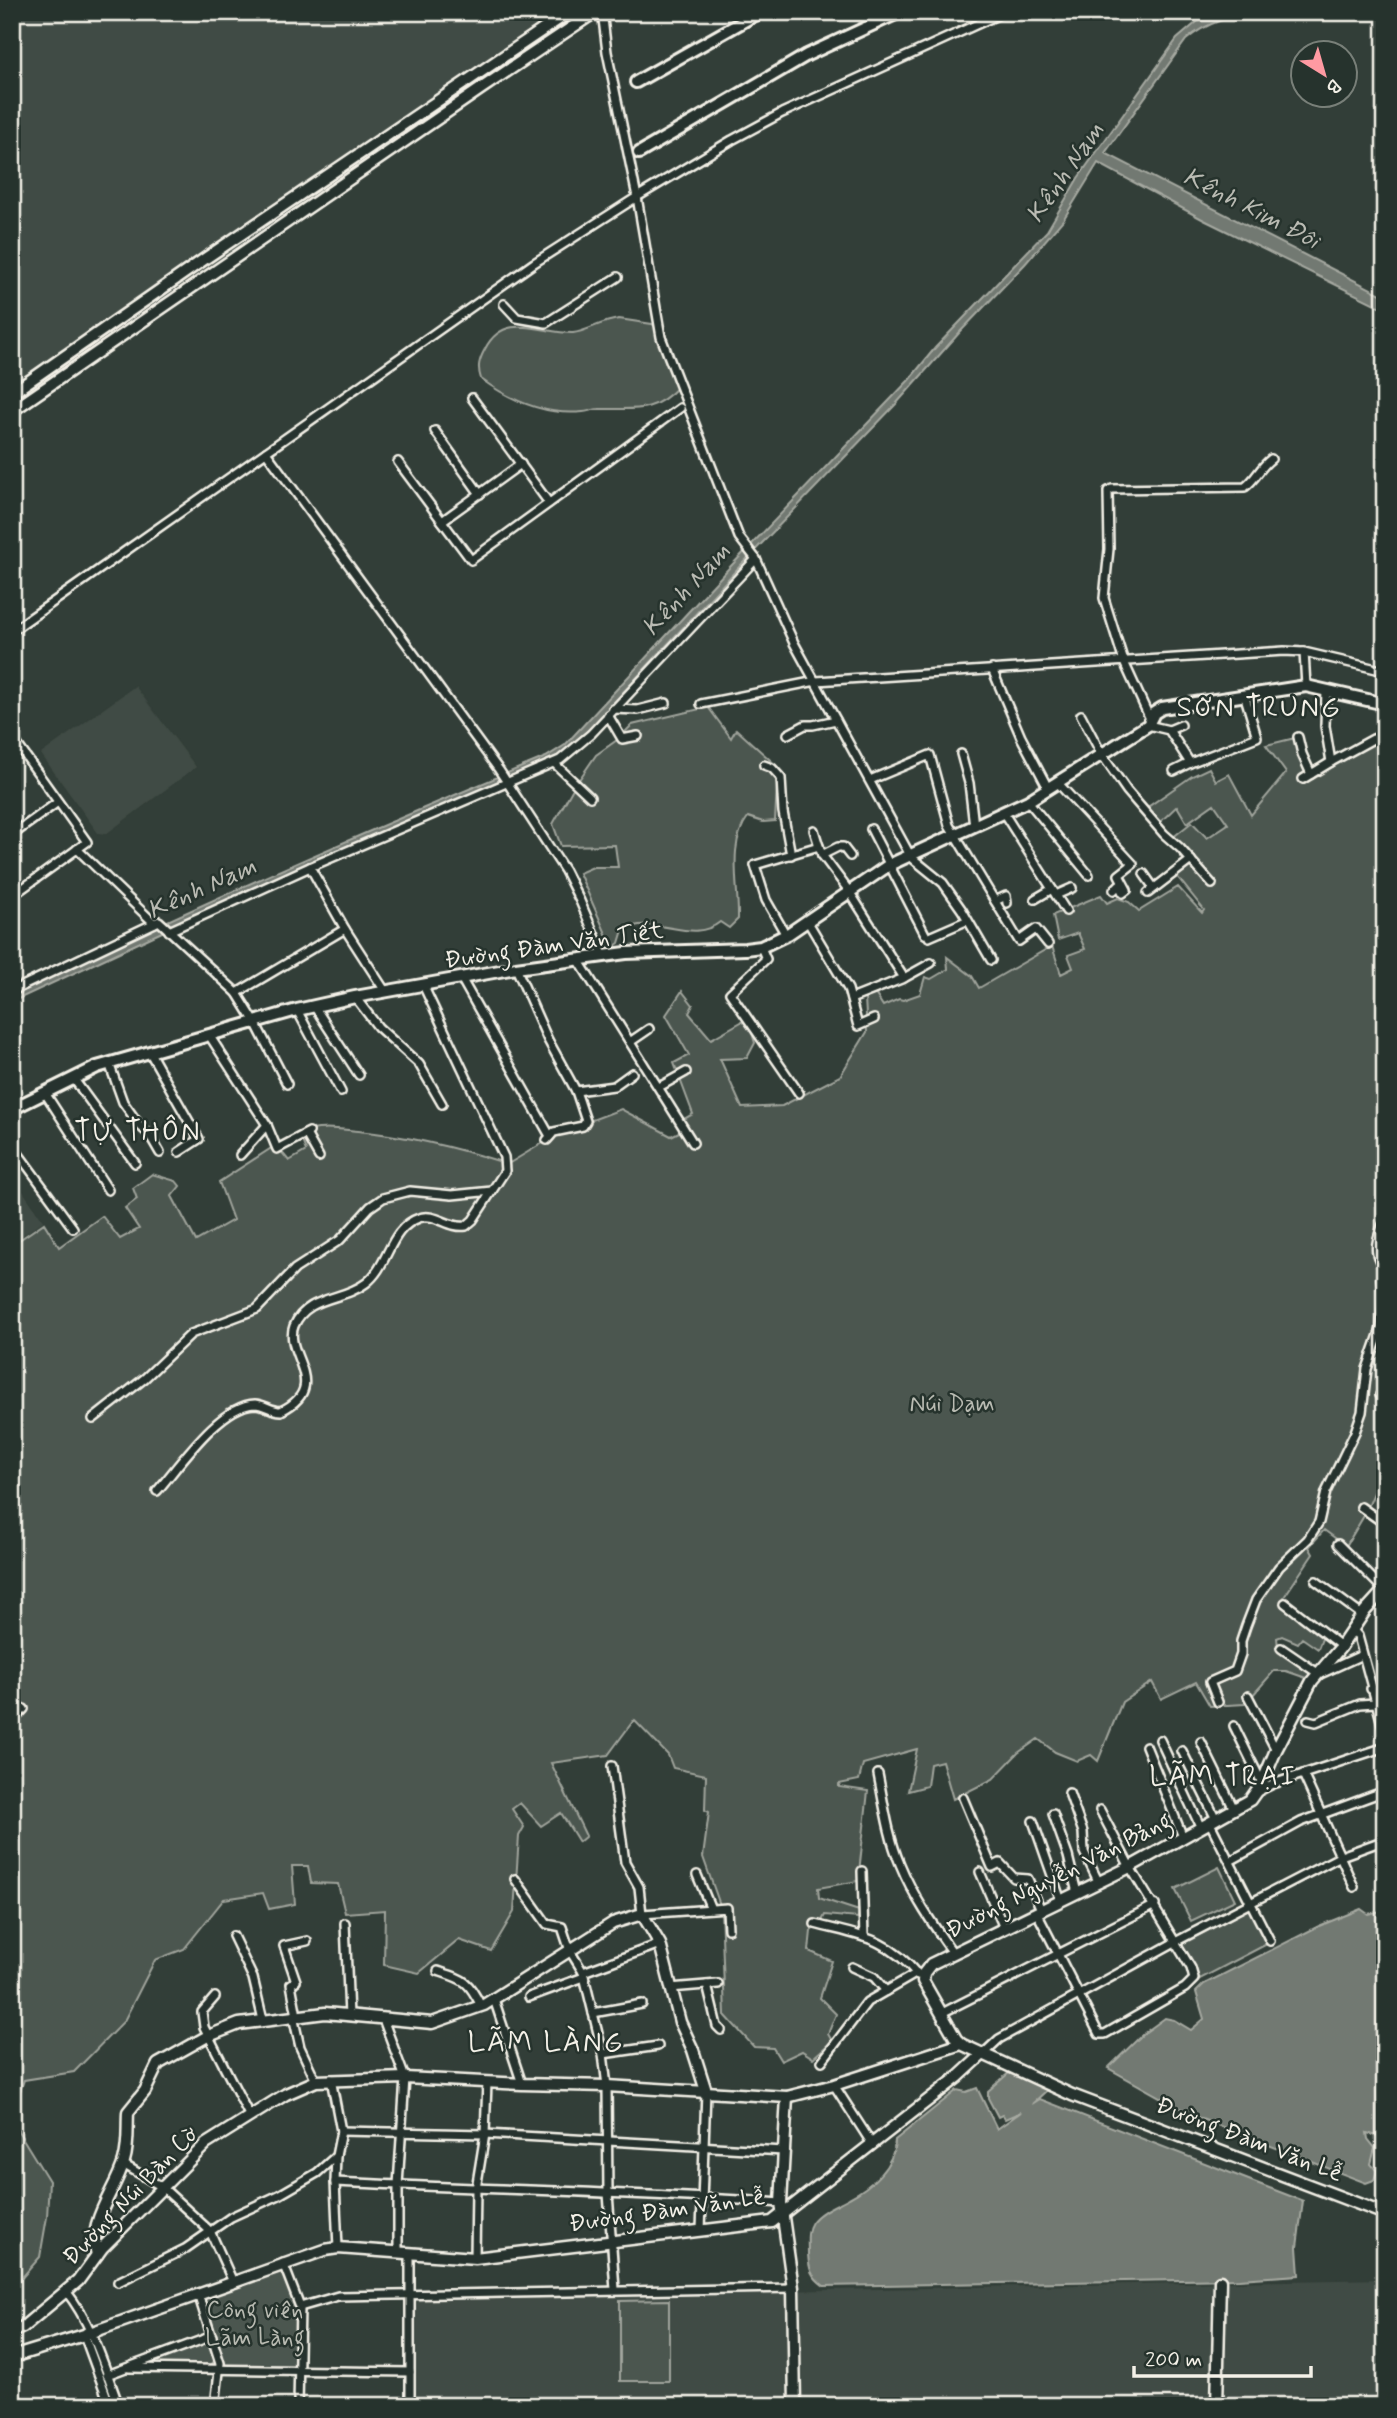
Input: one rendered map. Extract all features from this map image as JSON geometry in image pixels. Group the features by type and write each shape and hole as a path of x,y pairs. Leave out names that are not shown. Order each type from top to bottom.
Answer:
{"main road":[{"path":"636,82 760,12"},
{"path":"639,153 807,55 900,12"},
{"name":"Đường Đàm Văn Tiết","path":"12,1109 109,1063 297,1010 355,997 516,968 644,951 761,947 808,922 889,865 1028,801 1102,755 1149,722 1154,713 1162,708 1306,686 1385,704"}],"street":[{"path":"12,393 569,12"},
{"path":"12,411 595,12"},
{"path":"606,12 603,19 607,52 664,348 739,537 756,559 794,643 911,857 943,883 962,910 990,960"},
{"path":"12,631 534,263 637,197 782,113 1004,12"},
{"path":"206,258 215,271"},
{"path":"504,304 517,318 546,323 618,277"},
{"path":"472,398 550,503"},
{"path":"398,462 471,560 680,408"},
{"path":"435,431 480,494"},
{"path":"266,452 508,783 565,871 604,957"},
{"path":"1190,763 1169,730 1149,722 1124,662 1104,598 1109,549 1108,491 1245,487 1263,465 1271,460"},
{"path":"442,521 521,464"},
{"path":"169,931 310,867 555,764 580,745 756,559"},
{"path":"701,704 816,681 1284,651 1304,652 1385,671"},
{"path":"1304,652 1306,686"},
{"path":"992,669 1021,737 1052,785 1133,864 1119,875 1128,890 1123,893 1119,886 1114,890"},
{"path":"1326,690 1325,726 1331,762"},
{"path":"1174,771 1257,737 1245,697"},
{"path":"610,712 666,703"},
{"path":"610,712 622,739 638,736"},
{"path":"1081,715 1102,755 1127,790 1212,884"},
{"path":"788,734 805,724 836,720"},
{"path":"1169,730 1181,725"},
{"path":"1303,779 1373,739 1385,735"},
{"path":"12,737 87,842 12,896"},
{"path":"1298,737 1311,774"},
{"path":"961,754 969,783 974,825"},
{"path":"870,780 930,755 954,834 1019,941 1036,929 1048,944"},
{"path":"555,764 590,797"},
{"path":"764,765 779,775 792,855"},
{"path":"1028,801 1089,875"},
{"path":"12,821 16,833 58,802"},
{"path":"1003,812 1066,911"},
{"path":"871,830 927,935 966,921"},
{"path":"814,831 822,855 849,891 904,978"},
{"path":"786,935 765,900 755,865 819,846"},
{"path":"822,855 843,847 850,856"},
{"path":"77,849 237,993 287,1084"},
{"path":"1144,874 1151,890 1191,860"},
{"path":"310,867 345,929 386,991"},
{"path":"1035,899 1072,888"},
{"path":"995,901 1006,896 1007,903"},
{"path":"12,991 156,922"},
{"path":"808,922 848,989 858,1026 874,1019"},
{"path":"237,993 345,929"},
{"path":"761,947 766,959 730,993 799,1093"},
{"path":"579,961 693,1143"},
{"path":"851,999 904,978 931,963"},
{"path":"461,978 549,1138 554,1132 586,1125 576,1091 548,1040 516,968"},
{"path":"157,1491 194,1447 229,1413 255,1404 281,1411 298,1398 305,1377 292,1336 295,1323 306,1309 320,1300 351,1292 367,1283 399,1233 410,1222 427,1216 454,1226 466,1226 473,1220 506,1168 504,1157 424,985"},
{"path":"355,997 378,1027 419,1064 442,1104"},
{"path":"314,1006 359,1075"},
{"path":"297,1010 341,1092"},
{"path":"630,1042 649,1029"},
{"path":"209,1035 267,1125 277,1149 308,1133 319,1157"},
{"path":"149,1051 199,1139 179,1152"},
{"path":"109,1063 123,1102 149,1134 160,1153"},
{"path":"659,1087 686,1072"},
{"path":"576,1091 614,1086 632,1073"},
{"path":"74,1079 135,1163"},
{"path":"45,1093 108,1190"},
{"path":"240,1156 267,1125"},
{"path":"12,1145 73,1228"},
{"path":"93,1419 145,1378 191,1334 257,1309 295,1269 340,1240 370,1207 383,1198 410,1191 453,1195 492,1191"},
{"path":"1217,1702 1210,1682 1229,1675 1238,1666 1241,1641 1256,1600 1279,1567 1308,1539 1320,1522 1326,1492 1362,1412 1367,1368 1381,1329 1384,1310 1381,1279 1385,1267 1380,1263 1376,1247 1385,1220"},
{"path":"1361,1507 1385,1524"},
{"path":"1260,1788 1276,1750 1318,1675 1384,1589 1338,1544"},
{"path":"1316,1581 1362,1615"},
{"path":"1285,1603 1342,1646"},
{"path":"1352,1629 1358,1636 1385,1735"},
{"path":"1281,1648 1318,1675"},
{"path":"1318,1675 1362,1655"},
{"path":"1371,1689 1385,1687"},
{"path":"1248,1696 1276,1750"},
{"path":"1308,1720 1316,1722 1360,1704 1375,1703"},
{"path":"12,1722 24,1709"},
{"path":"1234,1726 1260,1788"},
{"path":"1160,1740 1230,1861 1270,1941"},
{"path":"1201,1742 1234,1808"},
{"path":"1146,1746 1183,1837"},
{"path":"1260,1788 1385,1747"},
{"path":"1182,1751 1209,1823"},
{"path":"612,1766 625,1862 639,1888 642,1914 660,1944 680,2022 693,2050 706,2091 701,2230"},
{"path":"878,1774 888,1826 899,1862 913,1892 953,1953"},
{"path":"1303,1774 1354,1887"},
{"name":"Đường Nguyễn Văn Bảng","path":"920,1977 931,1964 1130,1867 1250,1800 1260,1788"},
{"path":"1230,1861 1301,1822 1385,1791"},
{"path":"1069,1793 1083,1832 1084,1852 1099,1883"},
{"path":"963,1798 992,1867 1000,1863 1014,1878 1028,1879 1039,1912 1078,1997 1099,2034 1105,2034 1185,1988 1194,1977 1100,1810"},
{"path":"1053,1814 1068,1856 1077,1893"},
{"path":"1033,1821 1061,1901"},
{"path":"815,1924 883,1943 905,1959 920,1977 961,2044 983,2054 999,2039 1175,1942 1341,1856 1385,1840"},
{"path":"862,1871 864,1937"},
{"path":"980,1872 1004,1928"},
{"path":"697,1875 711,1909"},
{"path":"515,1879 547,1924 562,1927 570,1951 583,1975 593,2013 607,2086 608,2193 615,2289"},
{"path":"942,2014 1155,1905"},
{"path":"97,2255 93,2241 98,2220 123,2164 128,2144 128,2112 145,2091 158,2064 209,2036 239,2024 325,2013 432,2023 481,2006 613,1923 642,1914 727,1908 729,1929"},
{"path":"345,1923 349,2016"},
{"path":"233,1936 253,1978 263,2020"},
{"path":"307,1941 284,1946 296,1982 291,1984 300,2047 316,2081"},
{"path":"529,1997 660,1944"},
{"path":"852,1967 874,1977 886,1990"},
{"path":"438,1971 468,1983 481,2006"},
{"path":"822,2060 867,2002 886,1990 920,1977"},
{"path":"670,1988 718,1984"},
{"path":"706,1985 717,2026 721,2030"},
{"path":"215,1997 202,2012 204,2026 250,2117"},
{"path":"494,1999 522,2084"},
{"path":"593,2013 642,2004"},
{"path":"383,2019 405,2078 398,2185 398,2252"},
{"name":"Đường Núi Bàn Cờ","path":"12,2332 23,2327 78,2281 97,2255 206,2144 286,2094 316,2081 331,2078 405,2078 787,2097 834,2085 961,2044"},
{"path":"603,2054 658,2046"},
{"name":"Đường Đàm Văn Lễ","path":"12,2357 325,2249 475,2258 772,2222 958,2077 983,2054 1072,2095 1382,2213"},
{"path":"331,2078 341,2131 335,2182 338,2248"},
{"path":"475,2258 476,2189 485,2134 487,2083"},
{"path":"834,2085 872,2144"},
{"path":"787,2097 781,2203 793,2288 795,2406"},
{"path":"341,2131 485,2134 783,2151"},
{"path":"118,2283 185,2249 230,2217 317,2173 336,2157"},
{"path":"123,2164 162,2187 210,2231 233,2282"},
{"path":"335,2182 702,2196 781,2203"},
{"path":"1382,2213 1385,2198"},
{"path":"410,2254 410,2406"},
{"path":"283,2263 300,2307 298,2406"},
{"path":"1217,2406 1220,2281"},
{"path":"300,2307 338,2296 615,2289 793,2288"},
{"path":"66,2291 82,2311 110,2406"},
{"path":"198,2294 220,2363 215,2406"},
{"path":"88,2331 119,2406"},
{"path":"107,2375 212,2336"},
{"path":"129,2368 410,2372"}],"shaded area":[{"path":"12,12 589,12 12,418"},
{"name":"Kênh Nam","path":"1219,12 1258,12 1211,24 1186,40 1105,153 1385,296 1385,309 1204,220 1098,163 1063,220 1025,264 896,404 559,758 235,898 12,1002 12,995 210,901 546,757 565,745 1047,231 1078,178 1177,39 1198,21"},
{"path":"135,686 196,767 106,834 98,833 41,754"},
{"path":"12,1175 43,1221 12,1243"},
{"path":"1361,1909 1368,1914 1385,1910 1385,2144 1377,2136 1367,2133 1375,2148 1371,2164 1377,2171 1374,2180 1366,2183 1194,2116 1108,2068 1143,2034 1165,2018 1191,2030 1204,2019 1196,1992 1204,1984 1319,1926"},
{"path":"1010,2072 1046,2087 1046,2091 1032,2104 1040,2099 1303,2201 1297,2247 1299,2275 1239,2279 824,2286 813,2276 808,2254 809,2229 812,2222 824,2211 873,2182 891,2158 895,2140 957,2090 966,2092 977,2088 997,2129 1021,2112 1005,2119 1002,2115 998,2117 988,2098 988,2091"},
{"path":"1385,2279 1385,2406 416,2406 416,2292 779,2291"}],"green space":[{"path":"619,319 652,324 661,330 679,386 660,402 642,408 569,413 542,409 516,400 481,379 481,357 493,337 503,330 525,327 573,333"},
{"path":"708,707 731,738 736,729 778,767 775,821 763,822 748,817 738,840 738,919 729,928 720,922 698,931 635,926 623,930 619,943 611,945 579,873 593,867 618,867 615,845 561,846 553,824 596,755 632,725"},
{"name":"Núi Dạm","path":"1295,738 1307,773 1378,738 1382,757 1385,758 1385,1467 1365,1514 1346,1546 1324,1530 1309,1547 1313,1554 1280,1603 1323,1636 1318,1649 1302,1638 1298,1643 1282,1636 1277,1638 1278,1647 1314,1673 1309,1679 1286,1671 1274,1671 1245,1704 1210,1706 1196,1682 1161,1699 1152,1682 1122,1702 1098,1761 1091,1755 1077,1761 1055,1752 1038,1739 1018,1753 993,1779 953,1799 942,1761 930,1764 927,1786 908,1791 917,1749 863,1764 859,1780 839,1784 839,1787 868,1791 858,1881 818,1888 819,1898 859,1911 858,1918 825,1915 811,1931 809,1951 832,1961 820,1998 836,2014 828,2034 832,2041 813,2058 802,2051 781,2061 773,2048 754,2047 725,2015 721,1908 703,1857 709,1812 705,1810 706,1775 673,1768 668,1755 634,1720 608,1755 551,1763 586,1836 579,1842 561,1813 541,1826 520,1803 512,1809 524,1827 519,1836 514,1912 491,1951 459,1940 419,1973 384,1965 385,1910 345,1913 338,1884 311,1883 308,1866 292,1866 295,1904 269,1909 263,1893 224,1899 184,1949 155,1960 124,2021 74,2072 24,2080 12,2114 12,1286 15,1284 12,1279 12,1245 44,1223 59,1247 102,1216 120,1239 139,1229 125,1208 137,1199 133,1188 152,1174 176,1181 180,1186 172,1196 196,1241 233,1220 219,1182 276,1145 289,1161 306,1151 299,1133 314,1129 343,1129 415,1139 508,1164 563,1131 621,1109 671,1136 687,1128 682,1120 693,1114 674,1063 689,1055 666,1015 682,991 693,1005 689,1013 711,1039 743,1021 752,1033 755,1043 747,1058 720,1059 742,1108 782,1106 840,1076 867,1032 865,998 874,992 883,1006 920,994 925,977 931,979 948,969 947,957 972,976 979,988 1052,946 1061,974 1073,968 1068,955 1085,949 1078,933 1058,940 1053,915 1101,895 1107,903 1118,898 1129,902 1139,911 1178,887 1202,913 1204,910 1176,875 1193,858 1172,838 1192,822 1207,838 1228,824 1214,804 1187,823 1177,806 1158,824 1145,809 1192,776 1209,768 1216,781 1229,774 1251,815 1286,773 1266,745"},
{"path":"1219,1867 1235,1900 1191,1921 1175,1889"},
{"path":"1249,1909 1267,1944 1200,1979 1182,1944"},
{"path":"12,2121 49,2181 47,2217 40,2257 12,2289"},
{"name":"Công viên Lãm Làng","path":"278,2271 284,2272 297,2308 296,2363 292,2367 225,2367 203,2304 204,2298"},
{"path":"669,2300 669,2381 620,2381 620,2301"},
{"path":"208,2342 215,2360 211,2365 155,2365 157,2359"}],"district":[{"name":"SƠN TRUNG","path":"1259,708"},
{"name":"TỰ THÔN","path":"138,1132"},
{"name":"LÃM TRẠI","path":"1223,1777"},
{"name":"LÃM LÀNG","path":"546,2043"}],"water label":[{"name":"Kênh Kim Đôi","path":"1251,209"}]}
